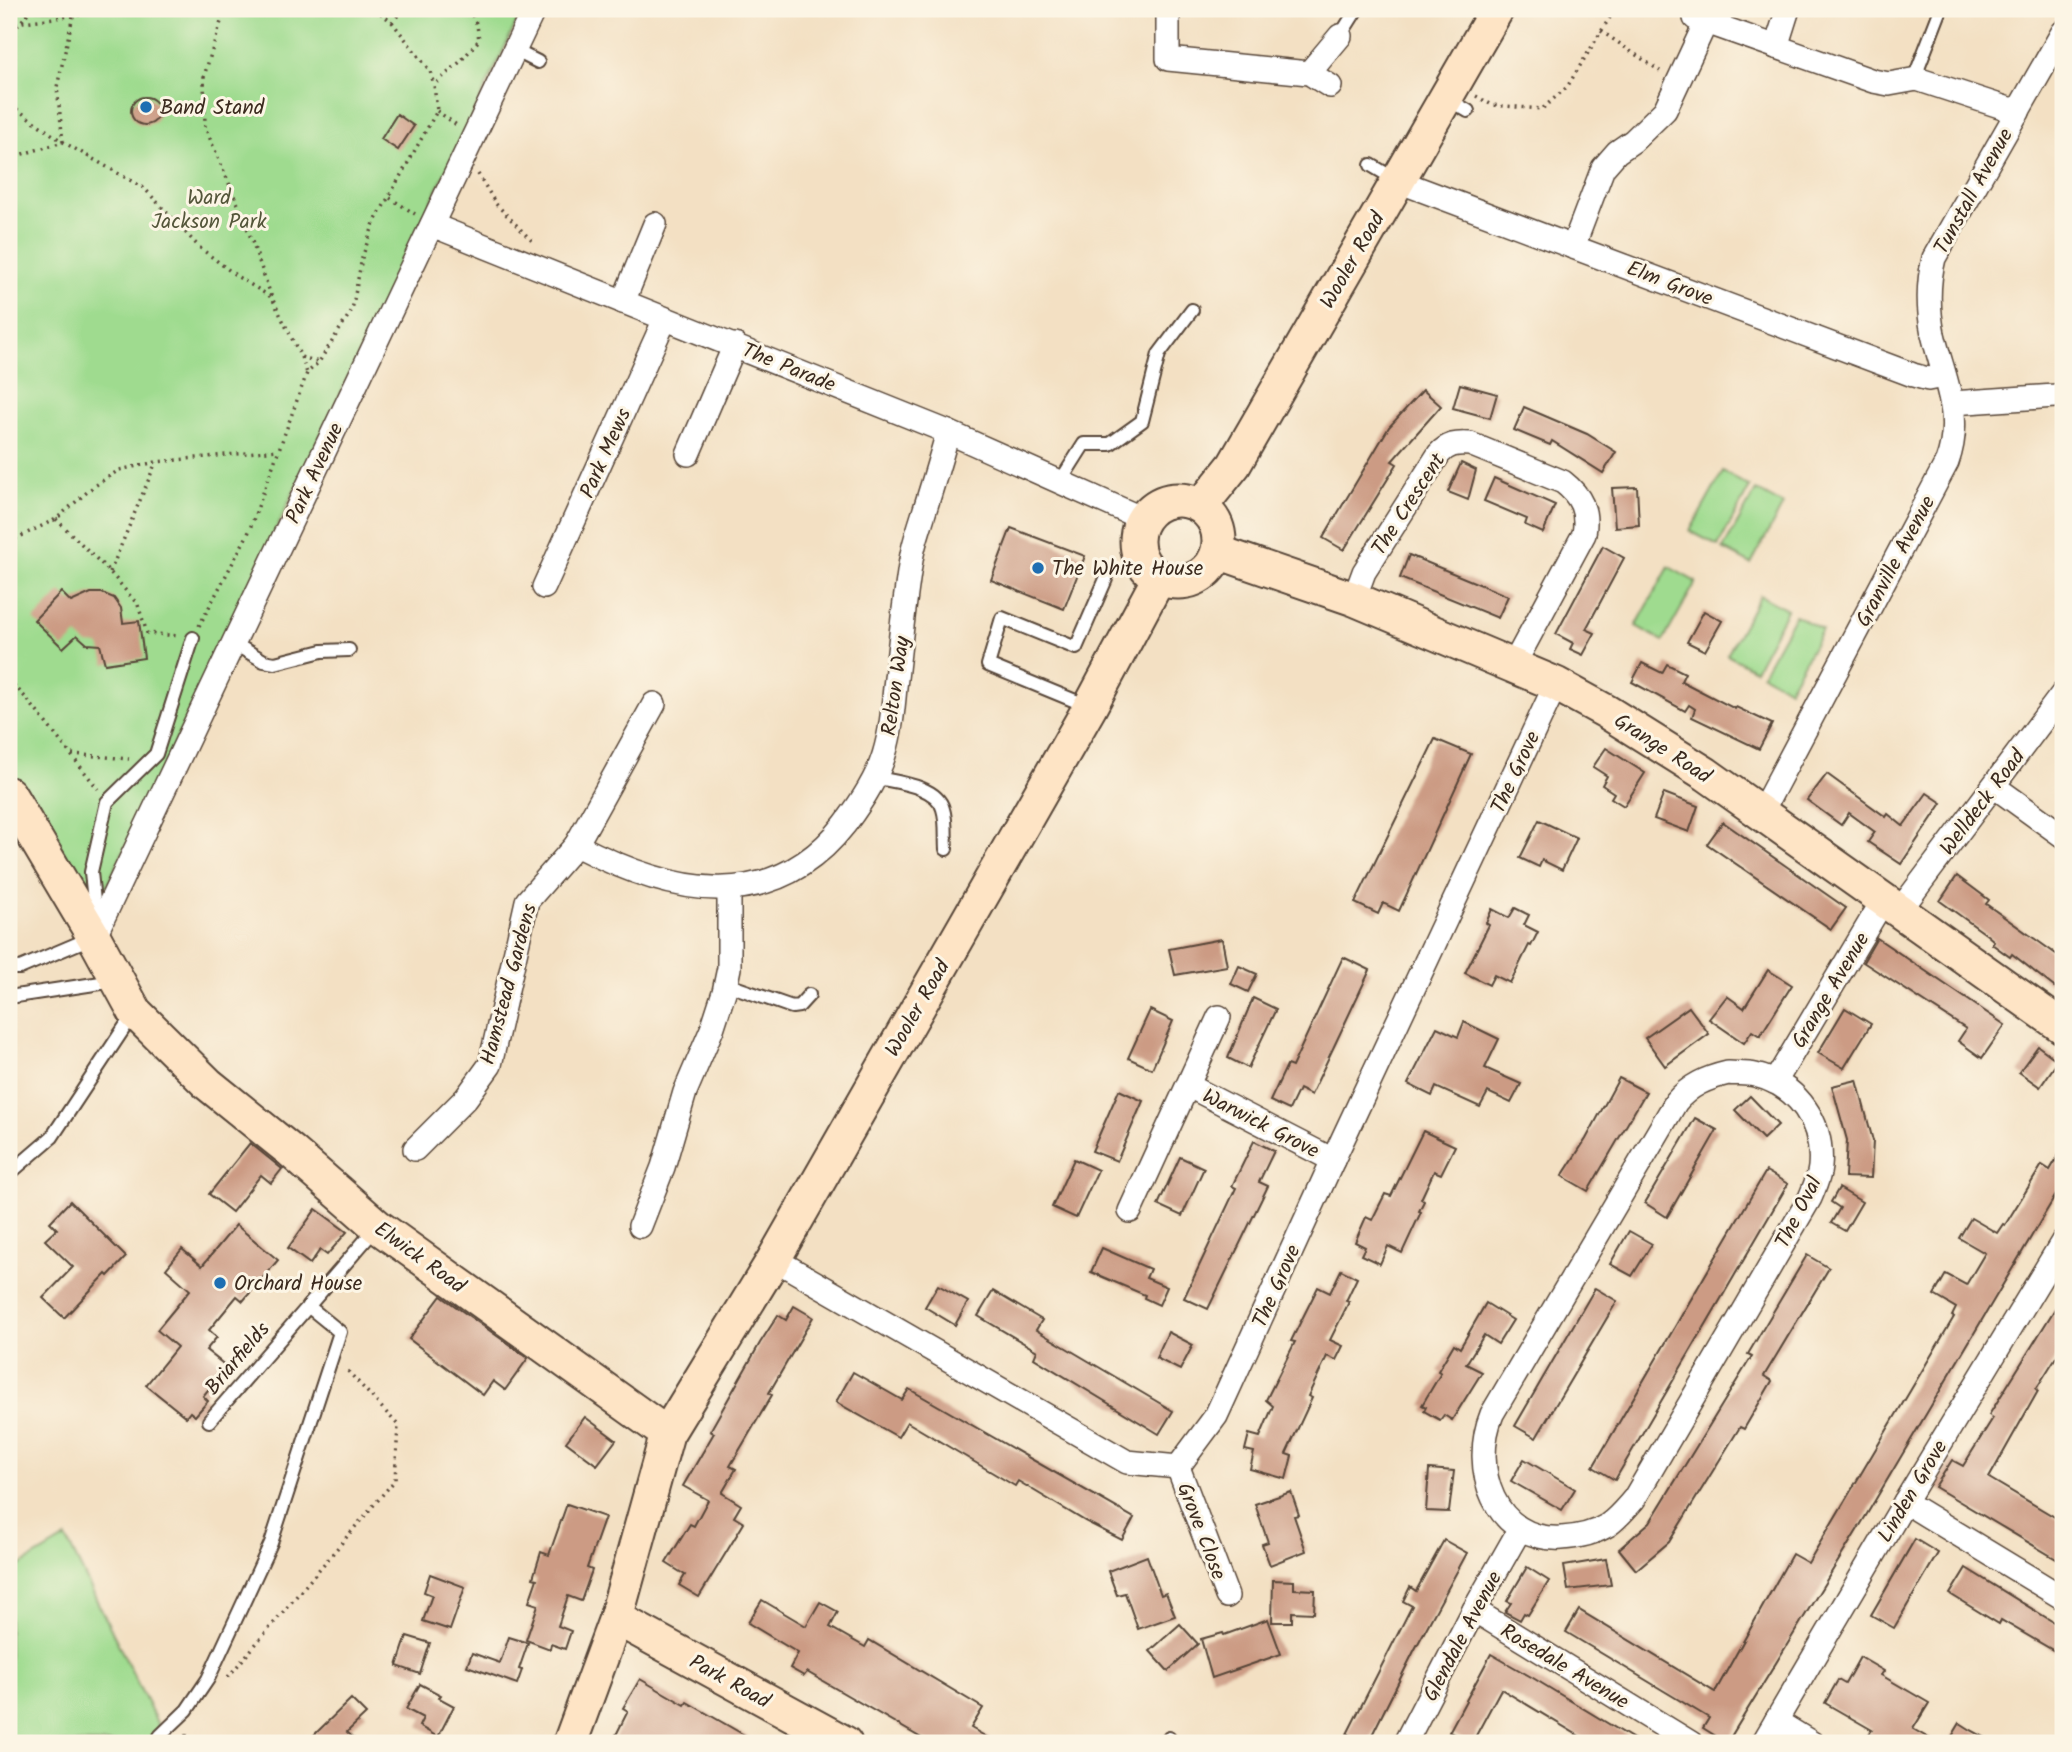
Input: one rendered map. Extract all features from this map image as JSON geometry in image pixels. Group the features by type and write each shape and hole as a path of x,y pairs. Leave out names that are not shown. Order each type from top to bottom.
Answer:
{"street":[{"name":"Park Avenue","path":"95,933 534,9"},
{"path":"1168,9 1168,58 1309,73 1330,86"},
{"name":"Wooler Road","path":"1201,506 1234,465 1385,173 1463,101 1497,9"},
{"path":"1776,47 1788,9"},
{"path":"1573,247 1603,168 1617,152 1633,141 1665,110 1701,20 1873,81 1889,84 1917,79 2018,112"},
{"name":"Tunstall Avenue","path":"1952,402 1932,330 1929,280 1934,258 2063,32"},
{"path":"1309,73 1340,36"},
{"name":"Elm Grove","path":"1385,173 1913,375 1928,379 1944,376"},
{"path":"623,302 655,223"},
{"name":"The Parade","path":"432,225 948,432 1143,519"},
{"name":"Park Mews","path":"544,587 665,319"},
{"path":"688,454 735,345"},
{"path":"1952,402 2063,394"},
{"name":"Granville Avenue","path":"1761,813 1947,462 1955,429 1952,402"},
{"name":"Relton Way","path":"729,890 777,877 806,862 833,839 859,805 883,758 892,724 911,557 948,432"},
{"name":"The Crescent","path":"1354,599 1364,572 1446,447 1457,443 1470,444 1551,477 1574,491 1582,503 1584,534 1513,666"},
{"path":"1174,499 1201,506 1214,520 1219,533 1218,552 1209,569 1192,580 1177,583 1149,567 1137,535 1143,519 1160,503 1174,499"},
{"name":"Grange Road","path":"1218,552 1354,599 1556,684 1657,741 2063,1027"},
{"name":"Wooler Road","path":"667,1434 774,1259 1090,707 1149,567"},
{"name":"The Grove","path":"1178,1466 1216,1416 1556,684"},
{"name":"Welldeck Road","path":"1892,905 1994,787 2063,693"},
{"path":"640,1226 663,1167 685,1092 712,1029 726,984 730,942 729,890 690,887 652,878 614,864 576,845 654,704"},
{"path":"1994,787 2063,836"},
{"name":"Elwick Road","path":"9,794 95,933 135,1012 208,1084 377,1226 667,1434"},
{"name":"Hamstead Gardens","path":"415,1149 466,1098 490,1065 527,901 576,845"},
{"name":"Grange Avenue","path":"1775,1082 1892,905"},
{"name":"Warwick Grove","path":"1130,1211 1219,1017"},
{"name":"The Oval","path":"1728,1073 1753,1074 1775,1082 1793,1093 1807,1109 1817,1130 1820,1168 1810,1198 1634,1499 1607,1525 1589,1533 1550,1539 1520,1529 1495,1502 1486,1480 1483,1452 1486,1429 1492,1414 1676,1102 1693,1086 1728,1073"},
{"name":"Warwick Grove","path":"1189,1086 1333,1160"},
{"name":"Linden Grove","path":"1763,1743 2063,1241"},
{"path":"774,1259 1127,1462 1178,1466"},
{"path":"570,1743 616,1618 667,1434"},
{"name":"Grove Close","path":"1178,1466 1227,1596"},
{"path":"1905,1502 2063,1598"},
{"name":"Glendale Avenue","path":"1405,1743 1520,1529"},
{"name":"Rosedale Avenue","path":"1474,1611 1691,1743"},
{"name":"Park Road","path":"616,1618 845,1743"},
{"path":"1776,1721 1812,1743"}],"lane":[{"path":"1340,36 1357,9"},
{"path":"1917,79 1917,71 1941,9"},
{"path":"514,50 538,62"},
{"path":"1060,482 1083,444 1110,444 1142,421 1159,354 1192,310"},
{"path":"1090,707 988,665 1002,618 1076,648 1106,579"},
{"path":"9,968 20,968 95,933 91,872 107,802 156,754 193,638"},
{"path":"233,643 264,661 275,663 300,655 349,650"},
{"path":"873,777 919,789 935,797 944,811 946,849"},
{"path":"9,997 117,980"},
{"path":"726,984 792,1007 803,1004 809,995"},
{"path":"9,1174 52,1137 135,1012"},
{"name":"Briarfields","path":"209,1421 377,1226"},
{"path":"160,1736 187,1710 208,1679 271,1543 340,1332 308,1306"}],"path":[{"path":"9,37 31,9"},
{"path":"9,26 101,10 149,9"},
{"path":"225,9 204,76 205,128 243,216 272,298 307,373"},
{"path":"56,519 138,604 148,633 193,638 248,534 307,373 319,362 352,310 362,258 374,223 437,111 430,71 392,22 375,9"},
{"path":"392,22 404,9"},
{"path":"434,85 461,61 479,40 477,25 469,9"},
{"path":"1463,101 1542,109 1567,87 1615,9"},
{"path":"63,142 57,87 73,16"},
{"path":"1601,31 1664,74"},
{"path":"9,96 10,105 63,142 145,188 199,247 238,277 272,298"},
{"path":"437,111 461,127"},
{"path":"9,158 63,142"},
{"path":"478,172 508,219 537,245"},
{"path":"390,198 432,225"},
{"path":"301,356 319,362"},
{"path":"9,542 56,519 93,487 119,470 156,461 277,450"},
{"path":"110,572 156,461"},
{"path":"1106,579 1149,567"},
{"path":"9,680 72,754 107,802"},
{"path":"72,754 148,762"},
{"path":"221,1685 395,1480 398,1425 333,1355"},
{"path":"186,1743 187,1710"}],"green space":[{"name":"Ward Jackson Park","path":"9,9 523,9 97,907 9,768"},
{"path":"1723,472 1750,487 1718,546 1690,531"},
{"path":"1756,490 1783,505 1751,564 1723,549"},
{"path":"1669,567 1696,582 1663,641 1636,626"},
{"path":"1760,595 1787,610 1755,670 1727,655"},
{"path":"1795,615 1822,630 1789,689 1762,674"},
{"path":"66,1538 167,1743 9,1743 9,1572"}],"building":[{"name":"Band Stand","path":"145,97 155,101 159,111 155,121 145,125 135,121 131,111 135,101"},
{"path":"397,114 414,126 398,150 381,139"},
{"path":"1460,384 1497,394 1490,418 1453,408"},
{"path":"1423,390 1441,406 1392,461 1397,464 1344,550 1323,538 1389,427"},
{"path":"1524,407 1587,434 1616,452 1603,473 1552,441 1550,445 1514,430"},
{"path":"1461,463 1476,470 1468,500 1448,492"},
{"path":"1494,478 1555,505 1543,533 1525,525 1527,519 1484,501"},
{"path":"1637,487 1639,525 1615,527 1612,488"},
{"name":"The White House","path":"1011,528 1085,556 1064,609 991,580"},
{"path":"1603,546 1624,558 1586,629 1595,633 1583,655 1570,649 1573,643 1556,634"},
{"path":"1409,555 1508,596 1498,618 1400,578"},
{"path":"61,592 71,602 91,593 102,593 114,598 121,608 123,623 139,621 144,658 105,664 100,645 87,644 77,635 63,648 34,620"},
{"path":"1704,611 1722,621 1705,651 1687,642"},
{"path":"1642,663 1662,673 1667,664 1685,673 1681,681 1735,709 1736,707 1772,724 1759,749 1692,717 1695,709 1689,705 1685,711 1632,682"},
{"path":"1435,739 1471,754 1399,911 1383,903 1378,914 1355,903"},
{"path":"1606,748 1645,773 1624,806 1611,798 1614,793 1602,785 1607,776 1593,767"},
{"path":"1827,774 1886,817 1888,814 1903,826 1927,793 1942,803 1901,864 1868,842 1875,832 1849,813 1841,825 1807,800"},
{"path":"1664,793 1698,806 1689,832 1654,819"},
{"path":"1539,820 1577,838 1562,870 1542,860 1539,867 1520,858"},
{"path":"1723,822 1846,908 1831,929 1707,844"},
{"path":"1957,876 1989,900 1986,904 2063,959 2063,994 2012,954 2010,957 1992,944 1994,941 1987,935 1940,901"},
{"path":"1515,908 1529,915 1524,925 1538,932 1510,983 1494,975 1489,985 1465,973 1489,925 1486,923 1492,909 1509,918"},
{"path":"1877,938 2005,1025 1982,1058 1958,1041 1966,1029 1863,962"},
{"path":"1222,939 1227,966 1175,975 1169,949"},
{"path":"1343,957 1370,970 1311,1095 1299,1089 1289,1110 1270,1101 1287,1065 1292,1067"},
{"path":"1239,966 1257,974 1248,992 1231,984"},
{"path":"1768,970 1792,985 1760,1036 1752,1031 1744,1043 1709,1019 1727,996 1744,1008"},
{"path":"1253,998 1276,1009 1248,1068 1228,1058"},
{"path":"1689,1007 1709,1034 1665,1066 1645,1038"},
{"path":"1845,1008 1871,1024 1844,1068 1818,1053"},
{"path":"1150,1010 1173,1021 1152,1069 1128,1058"},
{"path":"1464,1022 1499,1039 1485,1068 1521,1084 1511,1103 1488,1092 1480,1107 1436,1087 1432,1096 1408,1084 1437,1027 1458,1037"},
{"path":"2038,1046 2058,1061 2040,1087 2019,1072"},
{"path":"1619,1078 1646,1092 1588,1191 1562,1176 1586,1139"},
{"path":"1857,1080 1873,1141 1871,1178 1845,1177 1847,1140 1832,1086"},
{"path":"1119,1090 1143,1101 1117,1161 1092,1151"},
{"path":"1750,1096 1778,1125 1763,1139 1735,1110"},
{"path":"1695,1118 1717,1130 1667,1217 1645,1203"},
{"path":"1423,1131 1455,1146 1441,1174 1434,1171 1421,1199 1424,1201 1419,1211 1421,1212 1402,1253 1388,1246 1380,1264 1361,1255 1365,1247 1355,1242 1366,1217 1372,1220 1385,1194 1391,1196"},
{"path":"1254,1141 1274,1151 1259,1182 1268,1186 1208,1309 1184,1298 1236,1188 1232,1186"},
{"path":"250,1143 282,1169 271,1183 261,1175 232,1212 209,1194"},
{"path":"2063,1148 2063,1183 1867,1514 1727,1743 1703,1728 1709,1718 1566,1632 1579,1610 1715,1692 1792,1554 1808,1563 1954,1317 1952,1316 1956,1308 1934,1295 1946,1274 1966,1285 1985,1253 1959,1238 1971,1218 1997,1233 2003,1224 2005,1225 2042,1165 2050,1170"},
{"path":"1180,1157 1204,1168 1182,1216 1158,1205"},
{"path":"1074,1159 1098,1170 1076,1218 1052,1207"},
{"path":"1766,1171 1788,1184 1615,1480 1593,1467"},
{"path":"1839,1188 1862,1202 1845,1231 1831,1223 1840,1208 1831,1202"},
{"path":"70,1201 126,1257 64,1318 43,1298 73,1267 45,1240 57,1229 50,1222"},
{"path":"316,1209 347,1232 327,1255 320,1250 310,1264 288,1248"},
{"path":"236,1225 278,1260 243,1301 237,1296 209,1330 217,1337 206,1350 227,1367 203,1396 208,1401 195,1416 190,1412 186,1417 146,1385 177,1347 157,1330 190,1290 166,1269 182,1249 202,1266"},
{"path":"1629,1231 1652,1244 1632,1276 1610,1264"},
{"path":"1102,1248 1150,1269 1146,1278 1167,1287 1159,1305 1144,1298 1145,1295 1091,1272"},
{"path":"1807,1255 1829,1268 1764,1376 1772,1381 1744,1429 1740,1427 1669,1542 1636,1570 1619,1549 1650,1522 1752,1356 1748,1354"},
{"path":"1341,1270 1357,1278 1346,1301 1349,1302 1330,1340 1343,1346 1336,1360 1327,1356 1308,1396 1312,1398 1286,1454 1292,1456 1286,1479 1250,1469 1254,1452 1245,1450 1249,1434 1260,1437 1273,1406 1266,1400 1295,1342 1291,1341 1318,1287 1330,1293"},
{"path":"938,1285 968,1302 955,1325 925,1307"},
{"path":"1595,1288 1617,1301 1536,1438 1515,1426"},
{"path":"993,1291 1042,1320 1036,1330 1173,1411 1159,1434 1034,1358 1037,1351 978,1316"},
{"path":"441,1296 528,1358 505,1390 493,1381 483,1395 409,1339"},
{"path":"2063,1296 2063,1346 2036,1389 2038,1391 1989,1478 2063,1522 2063,1563 1935,1487 1952,1460 1963,1466 1993,1418 1989,1415"},
{"path":"1486,1303 1513,1320 1498,1344 1484,1335 1466,1364 1482,1372 1452,1420 1444,1415 1440,1420 1424,1411 1426,1407 1422,1405 1454,1344 1460,1348"},
{"path":"794,1306 813,1317 769,1393 772,1395 730,1466 736,1469 722,1493 741,1505 734,1517 744,1523 699,1597 679,1585 685,1575 666,1563 690,1524 694,1526 708,1500 683,1486 714,1433 710,1431 760,1343 778,1315 786,1320"},
{"path":"1168,1332 1193,1345 1180,1370 1156,1358"},
{"path":"853,1372 902,1400 909,1389 1134,1518 1122,1540 1018,1481 1015,1486 907,1422 898,1437 836,1402"},
{"path":"585,1417 616,1440 597,1465 566,1442"},
{"path":"1524,1459 1575,1489 1562,1510 1511,1481"},
{"path":"1429,1469 1454,1471 1449,1512 1426,1511"},
{"path":"1291,1492 1299,1515 1294,1516 1306,1551 1270,1565 1262,1544 1268,1542 1255,1504"},
{"path":"567,1504 605,1517 587,1568 592,1570 581,1601 568,1596 558,1626 571,1631 565,1649 551,1644 550,1649 526,1640 538,1605 529,1602 537,1579 533,1578 541,1552 549,1555"},
{"path":"1915,1539 1938,1553 1894,1628 1871,1615"},
{"path":"1444,1540 1467,1553 1366,1743 1347,1734 1412,1606 1403,1601 1410,1587 1416,1591"},
{"path":"1147,1556 1161,1595 1166,1593 1175,1616 1138,1629 1125,1593 1117,1595 1108,1571"},
{"path":"1606,1559 1611,1585 1568,1590 1564,1566"},
{"path":"1527,1567 1549,1581 1528,1615 1524,1613 1520,1620 1505,1612 1511,1603 1507,1601"},
{"path":"1966,1568 2063,1628 2063,1656 2001,1620 1999,1624 1950,1594"},
{"path":"430,1574 465,1587 450,1630 423,1621 432,1595 424,1592"},
{"path":"1273,1580 1294,1581 1294,1589 1315,1590 1314,1613 1292,1612 1292,1622 1272,1622"},
{"path":"762,1600 806,1626 820,1602 838,1612 830,1627 865,1647 869,1640 983,1708 971,1728 997,1743 930,1743 807,1672 804,1676 790,1668 798,1653 748,1623"},
{"path":"1268,1619 1281,1654 1212,1678 1201,1639 1223,1633 1224,1635"},
{"path":"1180,1624 1198,1644 1168,1671 1150,1651"},
{"path":"407,1636 430,1643 420,1674 397,1666"},
{"path":"509,1637 528,1643 517,1684 467,1666 472,1653 500,1663"},
{"path":"1491,1654 1640,1743 1591,1743 1501,1689 1472,1743 1449,1732"},
{"path":"1860,1657 1884,1671 1881,1675 1929,1703 1913,1729 1937,1743 1884,1743 1869,1734 1872,1730 1825,1703 1838,1680 1845,1684"},
{"path":"640,1679 685,1705 687,1702 758,1743 612,1743 628,1711 623,1708"},
{"path":"420,1684 441,1695 439,1698 454,1706 438,1737 419,1726 423,1718 406,1709"},
{"path":"351,1699 366,1714 347,1732 359,1743 322,1743 314,1735"},
{"path":"1960,1723 1971,1730 1995,1743 1948,1743"}],"place":[{"name":"Band Stand","path":"146,107"},
{"name":"The White House","path":"1038,568"},
{"name":"Orchard House","path":"220,1283"}]}
